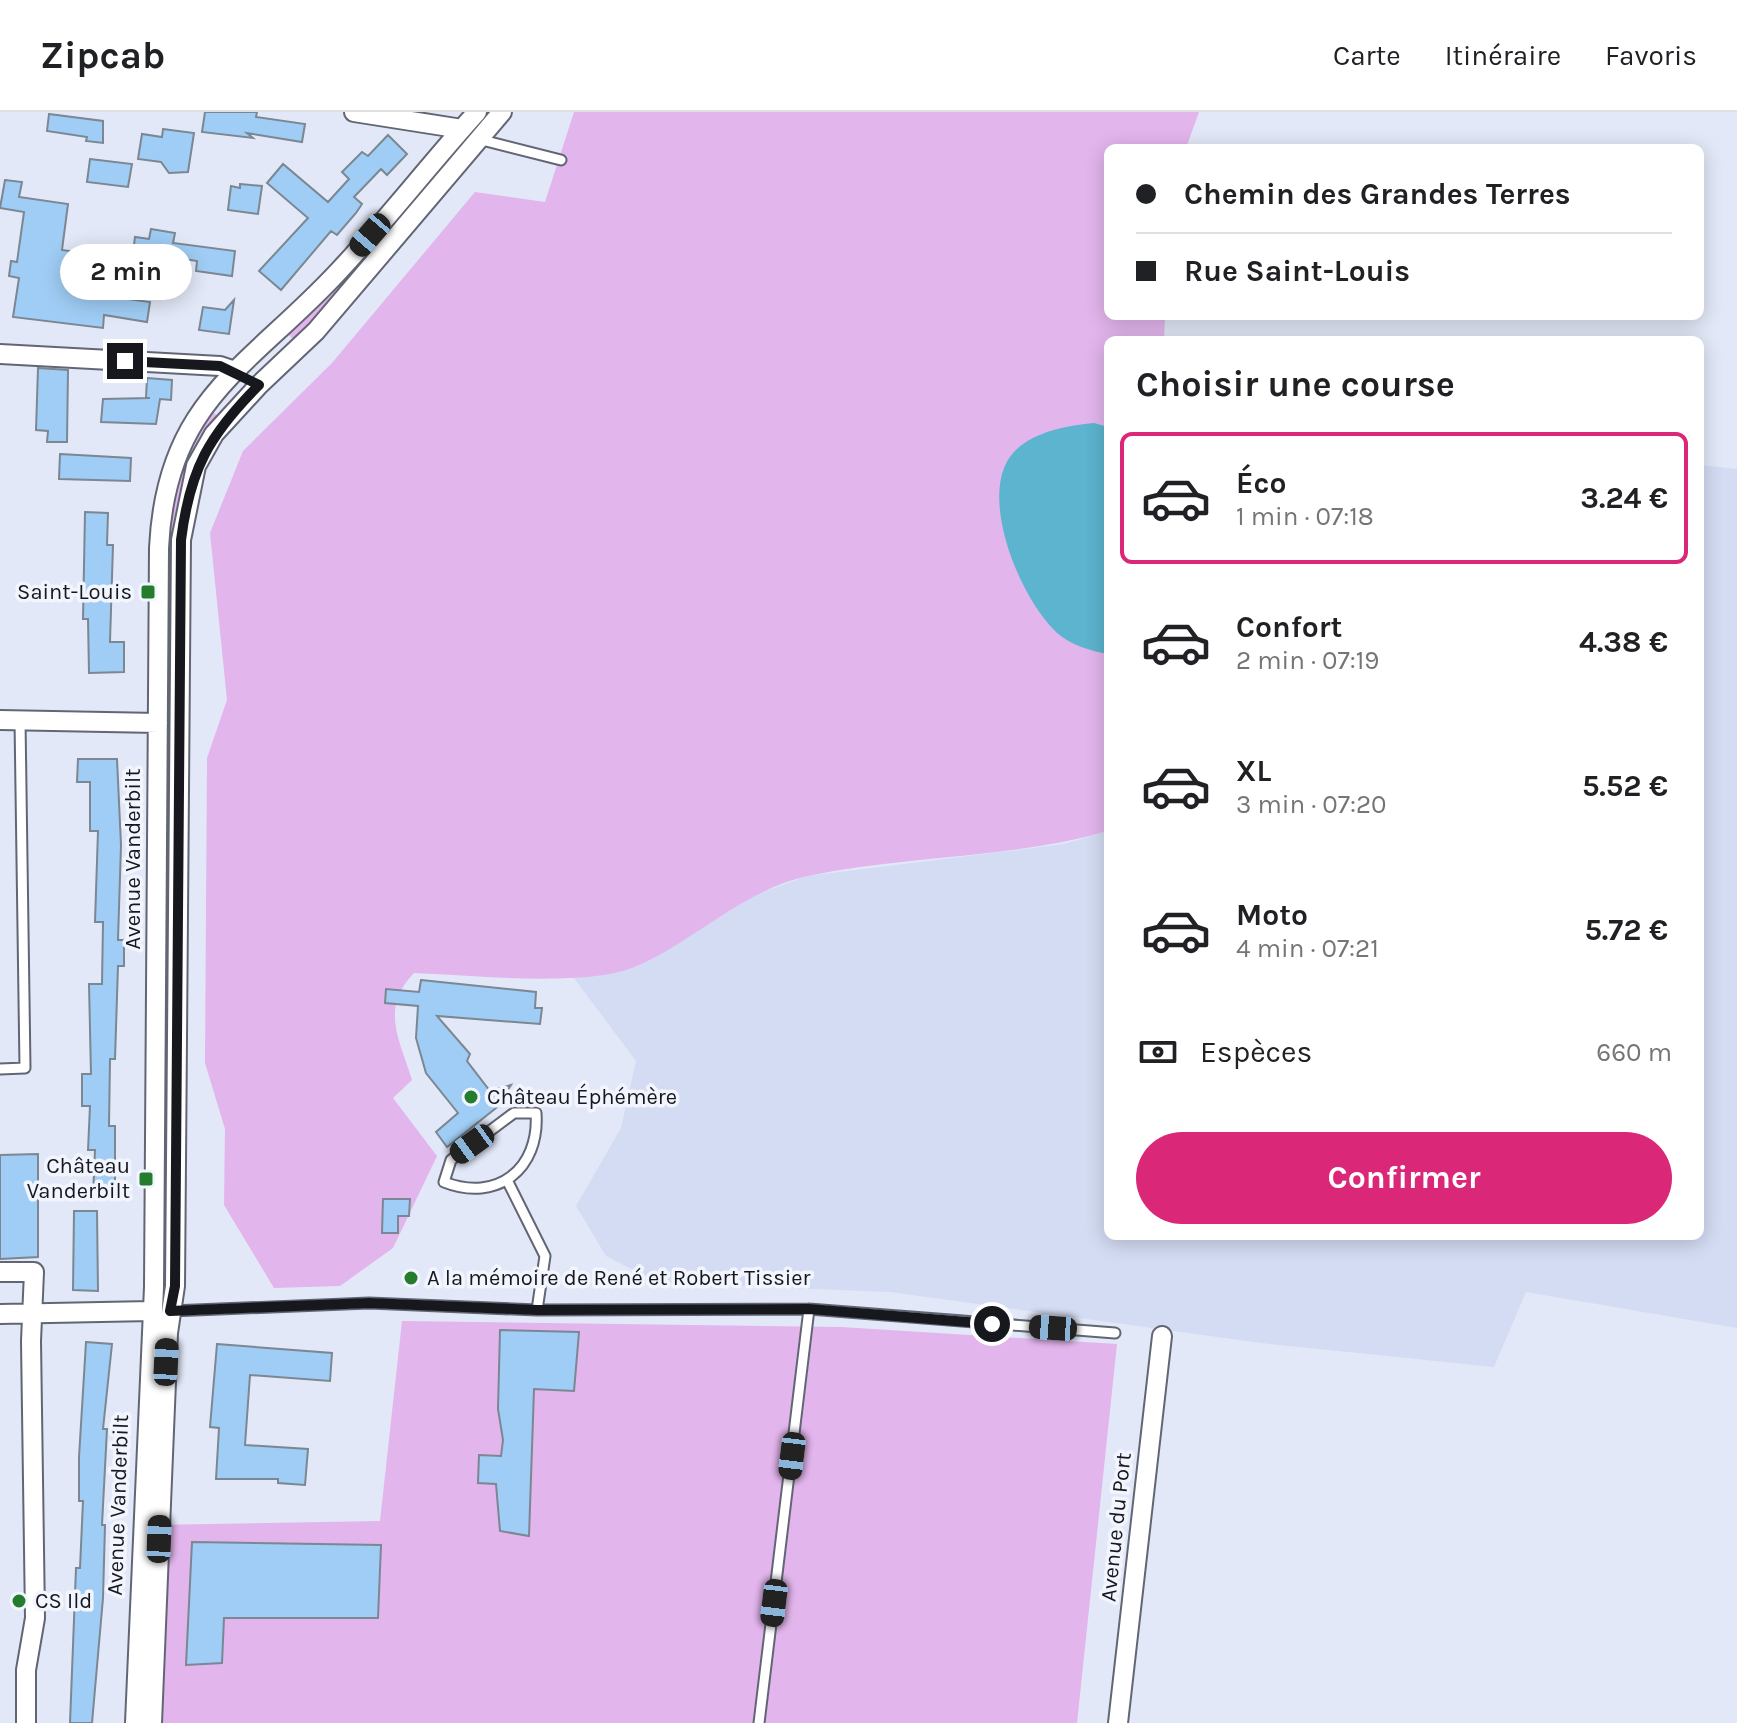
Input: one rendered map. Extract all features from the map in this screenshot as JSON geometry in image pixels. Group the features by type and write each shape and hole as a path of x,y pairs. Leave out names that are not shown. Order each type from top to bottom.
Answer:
{"street":[{"path":"354,112 462,129"},
{"name":"Avenue Vanderbilt","path":"152,1723 161,1311 158,723 159,548 163,495 190,424 206,400 340,270 477,112"},
{"name":"Avenue Vanderbilt","path":"135,1723 161,1311 175,1286 181,540 191,486 214,434 259,385 316,331 502,112"},
{"path":"0,354 220,366 235,371"},
{"path":"0,720 158,723"},
{"path":"0,1272 34,1272 35,1618 26,1670 26,1723"},
{"path":"0,1314 32,1304 161,1311"},
{"name":"Avenue du Port","path":"1118,1723 1162,1336"}],"lane":[{"path":"462,129 478,140 561,160"},
{"path":"235,371 259,385"},
{"path":"0,1069 25,1068 20,720"},
{"path":"158,723 179,723"},
{"path":"514,1113 536,1113 532,1152 507,1180 493,1188 465,1191 444,1182 451,1160 514,1113"},
{"path":"507,1180 545,1256 537,1310"},
{"path":"161,1311 369,1303 537,1310 809,1309 1115,1333"},
{"path":"759,1723 809,1309"}],"shaded area":[{"path":"574,112 1199,112 1187,144 1104,144 1104,320 1165,320 1164,336 1104,336 1104,832 1034,847 808,876 762,892 659,955 616,973 590,977 528,978 414,973 404,986 395,1011 398,1037 412,1080 393,1098 437,1156 393,1248 340,1286 274,1288 224,1205 225,1129 205,1063 207,758 227,700 210,533 243,451 332,363 475,192 545,202"},
{"path":"444,159 449,164 297,343 287,333"},
{"path":"209,409 219,417 195,455 175,666 164,667 165,537 170,487"},
{"path":"1704,465 1737,469 1737,1328 1526,1292 1494,1367 1261,1343 890,1292 659,1283 606,1256 576,1206 621,1128 636,1061 574,978 636,967 757,894 807,876 1064,844 1104,832 1104,1240 1704,1240"},
{"path":"163,767 174,767 172,983 161,982"},
{"path":"161,991 173,991 166,1276 159,1276"},
{"path":"402,1321 841,1327 1117,1344 1077,1723 141,1723 151,1525 380,1521"}],"water":[{"path":"1094,423 1104,426 1104,653 1068,641 1057,633 1031,600 1011,555 1000,509 1000,487 1010,456 1042,434"}],"building":[{"path":"205,112 257,112 256,117 305,124 302,142 247,133 253,138 202,132"},
{"path":"49,114 103,121 103,143 86,141 87,137 47,131"},
{"path":"163,129 194,133 188,172 169,173 161,162 138,159 142,134 162,137"},
{"path":"388,135 407,154 387,175 381,169 354,197 362,204 356,213 337,235 331,231 281,290 259,271 308,218 267,183 283,164 328,202 349,179 342,172 362,152 368,156"},
{"path":"90,159 132,164 128,187 87,182"},
{"path":"5,180 22,182 19,197 68,204 62,250 111,257 105,296 150,302 147,322 104,315 103,328 13,317 19,278 9,276 11,261 17,262 24,212 0,208"},
{"path":"240,184 262,186 258,214 228,210 231,186 240,188"},
{"path":"151,229 175,233 173,243 235,251 232,276 196,271 197,261 153,254 151,270 131,268 135,237 149,239"},
{"path":"234,300 229,334 199,330 203,307 225,310"},
{"path":"38,368 68,370 67,442 47,442 48,431 36,430"},
{"path":"147,378 172,380 171,400 160,399 156,424 101,422 103,399 150,398 146,398"},
{"path":"60,454 131,458 130,481 59,479"},
{"path":"85,512 108,513 107,545 113,545 110,642 124,642 124,672 89,673 88,619 83,619"},
{"path":"78,759 117,759 121,845 118,940 124,940 124,966 118,966 115,1059 110,1059 109,1126 115,1126 115,1196 93,1195 95,1150 88,1150 90,1106 82,1106 82,1074 91,1074 89,984 102,984 103,922 95,922 98,831 90,831 90,782 77,782"},
{"path":"421,980 536,992 535,1008 542,1008 540,1024 437,1016 470,1054 467,1061 490,1091 511,1085 496,1108 447,1147 436,1132 458,1113 426,1073 416,1038 418,1006 385,1003 386,989 419,992"},
{"path":"38,1154 38,1257 0,1259 0,1155"},
{"path":"383,1199 410,1199 409,1216 398,1216 398,1233 382,1233"},
{"path":"74,1211 97,1211 98,1291 73,1290"},
{"path":"500,1330 579,1332 574,1391 534,1389 529,1536 500,1531 496,1484 478,1483 479,1455 501,1456 503,1440 498,1409"},
{"path":"86,1342 112,1344 103,1429 107,1429 102,1525 105,1525 103,1598 92,1723 70,1723 76,1568 80,1568 83,1501 79,1501 79,1457"},
{"path":"217,1344 332,1353 330,1381 250,1375 245,1445 308,1449 305,1485 278,1483 278,1479 216,1479 219,1428 210,1427"},
{"path":"192,1542 381,1545 378,1618 224,1618 222,1663 186,1665"}],"place":[{"name":"Saint-Louis","path":"148,592"},
{"name":"Château Éphémère","path":"471,1097"},
{"name":"Château Vanderbilt","path":"146,1179"},
{"name":"A la mémoire de René et Robert Tissier","path":"411,1278"},
{"name":"CS Ild","path":"19,1601"}],"route":[{"path":"125,361 220,366 259,385 226,418 204,450 196,466 181,540 177,1153 175,1286 170,1311 369,1303 537,1310 809,1309 992,1324"}]}
